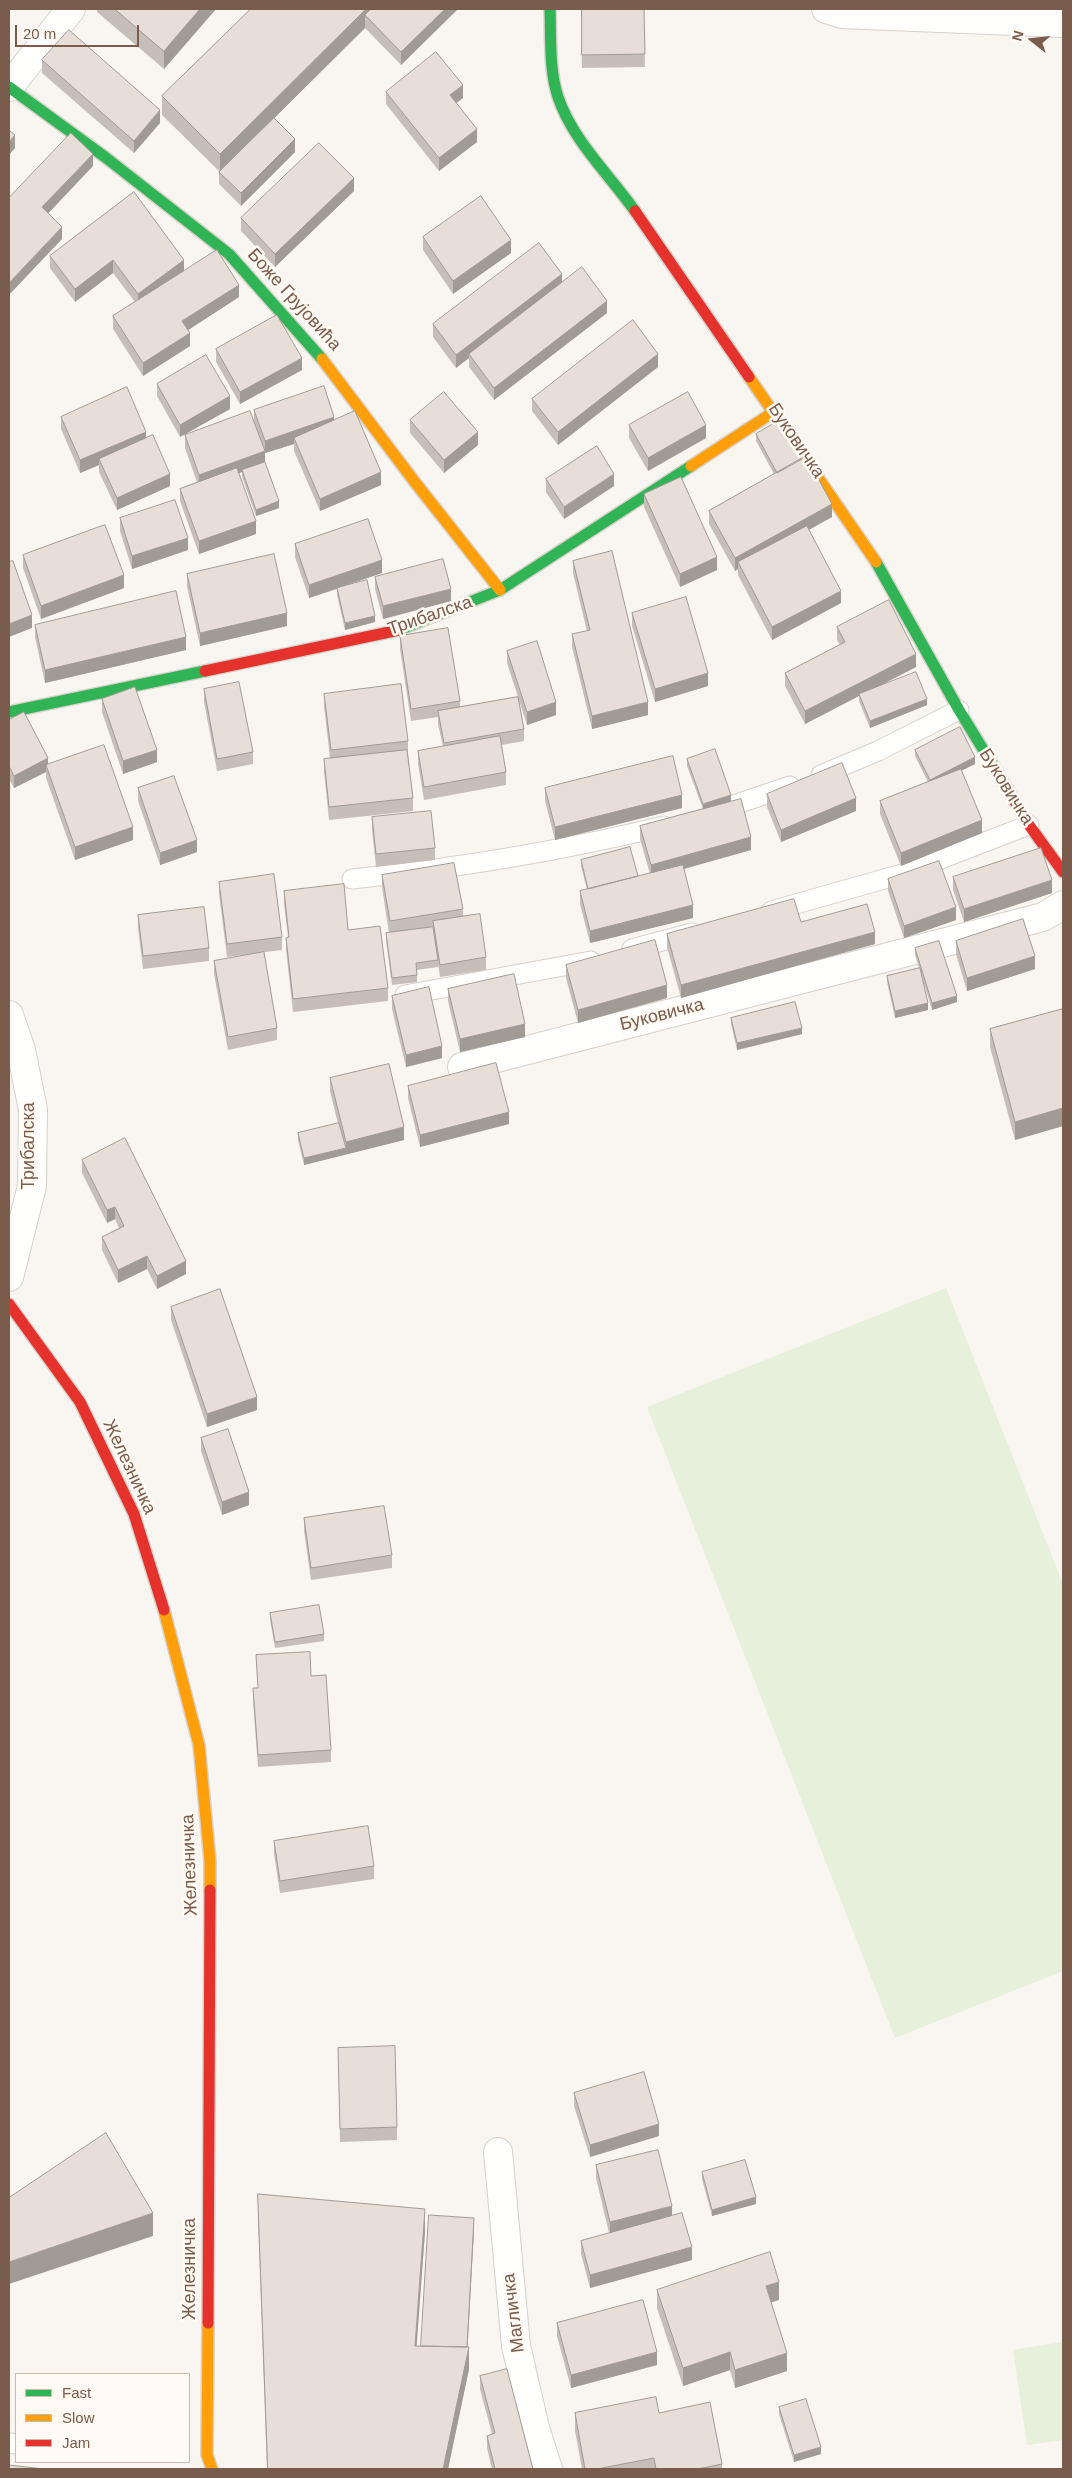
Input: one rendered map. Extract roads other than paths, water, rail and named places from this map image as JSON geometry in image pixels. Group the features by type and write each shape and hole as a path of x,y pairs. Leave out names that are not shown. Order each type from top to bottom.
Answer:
{"street":[{"path":"9,87 71,9"},
{"name":"Буковичка","path":"550,9 552,57 558,96 580,141 630,204 868,548 959,710 1029,825 1063,872"},
{"path":"837,11 1063,24"},
{"name":"Боже Грујовића","path":"9,87 105,157 229,254 329,366 414,481 500,590"},
{"name":"Трибалска","path":"9,712 408,628 500,590 775,411"},
{"name":"Буковичка","path":"462,1067 1042,917 1063,905"},
{"name":"Трибалска","path":"9,1015 21,1050 33,1110 32,1186 9,1277"},
{"name":"Железничка","path":"9,1304 80,1402 134,1514 165,1614 199,1745 210,1861 202,2460"},
{"name":"Магличка","path":"498,2152 516,2346 548,2469"}],"lane":[{"path":"703,815 821,775 878,751 959,710"},
{"path":"352,879 446,869 539,853 678,822"},
{"path":"751,916 902,874 1029,825"},
{"path":"405,995 578,965 705,929"}]}
